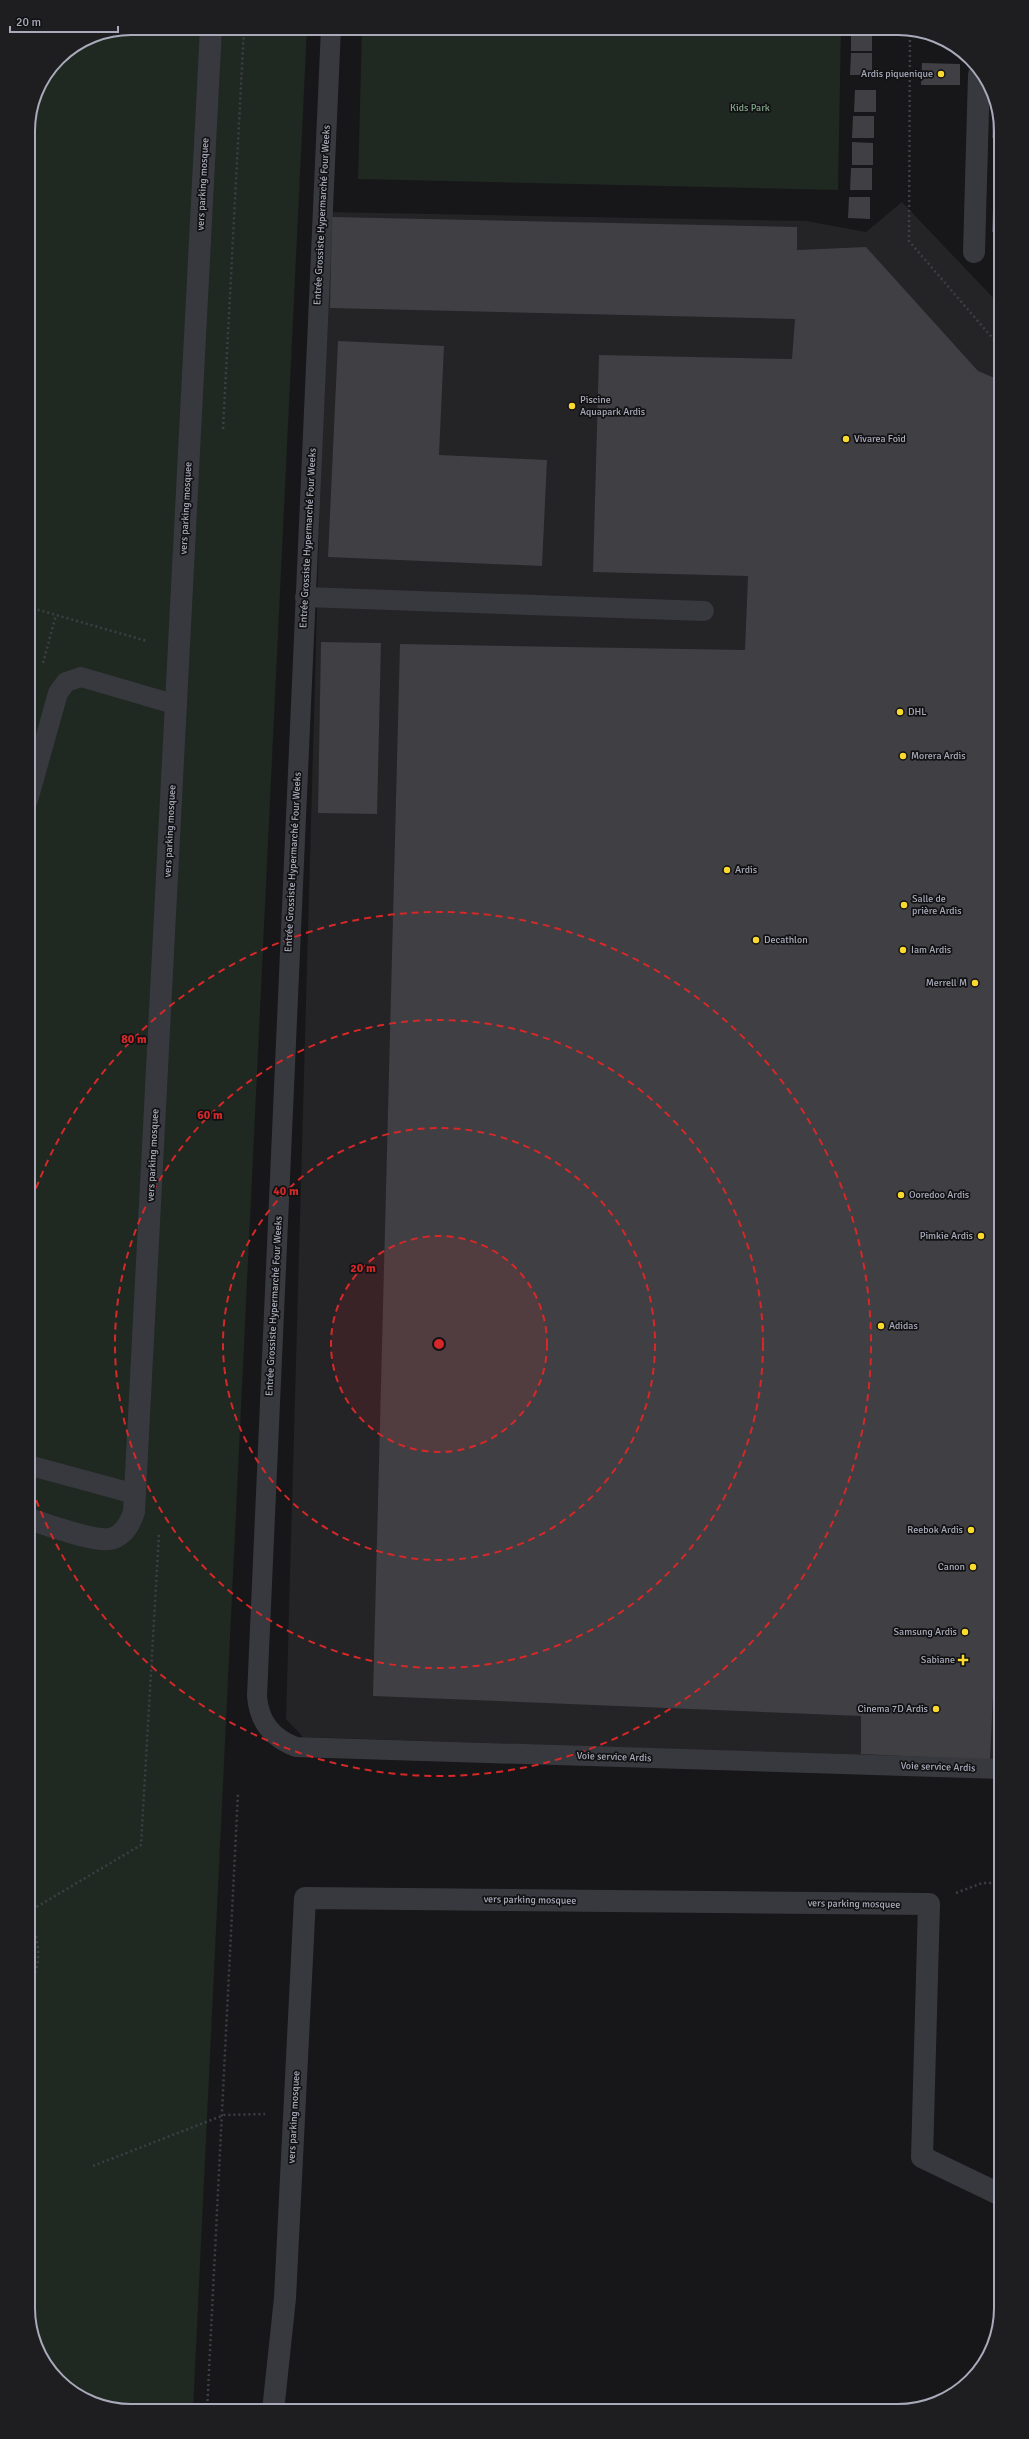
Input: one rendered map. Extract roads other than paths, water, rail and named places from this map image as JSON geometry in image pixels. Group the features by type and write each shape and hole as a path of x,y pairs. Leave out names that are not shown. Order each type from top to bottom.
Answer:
{"street":[{"name":"vers parking mosquee","path":"35,1521 98,1539 111,1539 122,1533 130,1524 135,1494 211,35"},
{"path":"974,252 979,80"},
{"name":"vers parking mosquee","path":"273,2404 285,2298 305,1898 929,1904 922,2157 994,2192"}],"lane":[{"name":"Entrée Grossiste Hypermarché Four Weeks","path":"257,1696 331,35"},
{"path":"305,597 704,611"},
{"path":"35,775 58,693 66,682 81,677 177,705"},
{"path":"35,1467 135,1494"},
{"name":"Voie service Ardis","path":"257,1696 260,1715 269,1731 282,1742 296,1747 994,1769"}],"place":[{"name":"Ardis piquenique","path":"941,74"},
{"name":"Piscine Aquapark Ardis","path":"572,406"},
{"name":"Vivarea Foid","path":"846,439"},
{"name":"DHL","path":"900,712"},
{"name":"Morera Ardis","path":"903,756"},
{"name":"Ardis","path":"727,870"},
{"name":"Salle de prière Ardis","path":"904,905"},
{"name":"Decathlon","path":"756,940"},
{"name":"Iam Ardis","path":"903,950"},
{"name":"Merrell M","path":"975,983"},
{"name":"Ooredoo Ardis","path":"901,1195"},
{"name":"Pimkie Ardis","path":"981,1236"},
{"name":"Adidas","path":"881,1326"},
{"name":"Reebok Ardis","path":"971,1530"},
{"name":"Canon","path":"973,1567"},
{"name":"Samsung Ardis","path":"965,1632"},
{"name":"Sabiane","path":"963,1660"},
{"name":"Cinema 7D Ardis","path":"936,1709"}],"park label":[{"name":"Kids Park","path":"750,108"}]}
